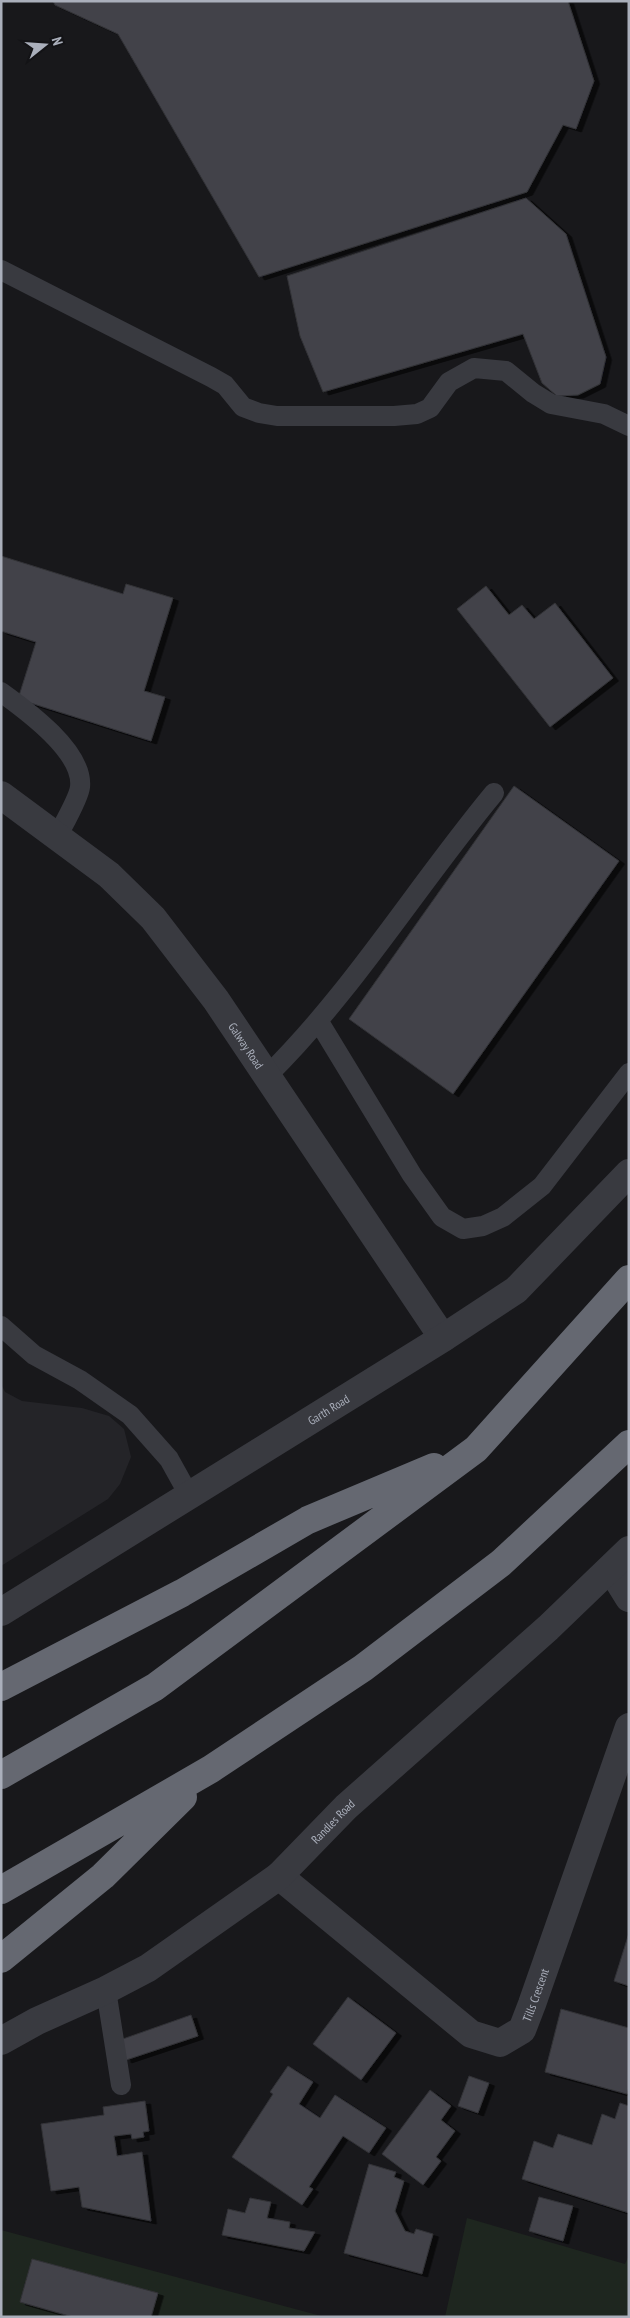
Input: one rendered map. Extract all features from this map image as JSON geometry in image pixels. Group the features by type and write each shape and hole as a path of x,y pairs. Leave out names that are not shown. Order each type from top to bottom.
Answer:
{"highway":[{"path":"1,1775 154,1687 476,1449 629,1279"},
{"path":"1,1890 211,1770 364,1668 501,1563 629,1444"},
{"path":"1,1687 182,1593 308,1520 476,1449"},
{"path":"1,1959 103,1876 211,1770"}],"street":[{"name":"Galway Road","path":"1,795 109,874 153,918 216,1000 443,1338"},
{"name":"Garth Road","path":"1,1612 443,1338 516,1290 629,1173"},
{"path":"620,1559 629,1598"},
{"name":"Randles Road","path":"1,2041 37,2021 106,1990 148,1968 278,1876 346,1807 548,1628 620,1559"},
{"name":"Tills Crescent","path":"278,1876 471,2034 500,2042 522,2030 629,1728"}],"lane":[{"path":"1,270 211,377 225,386 243,407 259,413 277,416 394,416 417,414 430,408 449,382 474,368 506,371 550,404 604,414 629,426"},
{"path":"1,692 66,746 77,769 80,787 57,837"},
{"path":"267,1076 319,1022 366,963 459,835 494,793"},
{"path":"319,1022 412,1175 442,1217 463,1229 483,1226 503,1217 542,1186 629,1073"},
{"path":"2,1329 34,1355 80,1380 130,1415 169,1459 189,1496"},
{"path":"106,1990 121,2085"}],"shaded area":[{"path":"1,1384 5,1392 22,1401 82,1408 109,1416 124,1429 131,1457 120,1484 108,1499 1,1566"},
{"path":"467,2218 625,2264 629,2255 629,2317 445,2317"},
{"path":"1,2230 325,2317 1,2317"}],"building":[{"path":"53,1 568,1 594,81 576,129 563,125 527,192 259,277 118,34 55,5"},
{"path":"526,198 566,234 606,357 600,384 578,395 557,396 542,383 523,334 323,392 300,336 287,276"},
{"path":"1,556 123,594 126,584 173,598 144,691 165,697 151,741 18,699 36,642 1,631"},
{"path":"486,586 509,615 522,605 534,619 555,603 613,678 550,727 457,609"},
{"path":"514,786 619,861 453,1094 349,1019"},
{"path":"629,1933 629,1986 614,1981"},
{"path":"348,1997 396,2033 361,2080 313,2044"},
{"path":"561,2009 629,2028 629,2087 627,2094 545,2072"},
{"path":"191,2015 198,2036 126,2060 120,2040"},
{"path":"288,2066 313,2082 299,2104 320,2118 335,2095 386,2128 369,2153 343,2136 309,2187 313,2189 302,2205 232,2157 273,2094 270,2092"},
{"path":"469,2076 489,2083 478,2113 458,2106"},
{"path":"430,2090 451,2106 441,2120 455,2131 436,2157 441,2161 423,2185 382,2154"},
{"path":"145,2101 149,2131 143,2132 144,2137 132,2139 131,2134 114,2136 117,2156 142,2152 151,2221 82,2207 79,2187 51,2191 41,2124 104,2115 103,2107"},
{"path":"620,2103 629,2106 629,2213 522,2179 534,2141 553,2148 558,2134 592,2145 602,2114 615,2119"},
{"path":"369,2164 396,2172 394,2177 404,2181 395,2211 405,2231 414,2234 416,2229 433,2234 422,2274 344,2253"},
{"path":"539,2197 573,2206 563,2241 529,2231"},
{"path":"250,2198 271,2202 267,2218 290,2222 289,2228 315,2232 304,2251 222,2235 228,2209 245,2213"},
{"path":"32,2259 158,2293 151,2317 73,2317 20,2302"}]}
